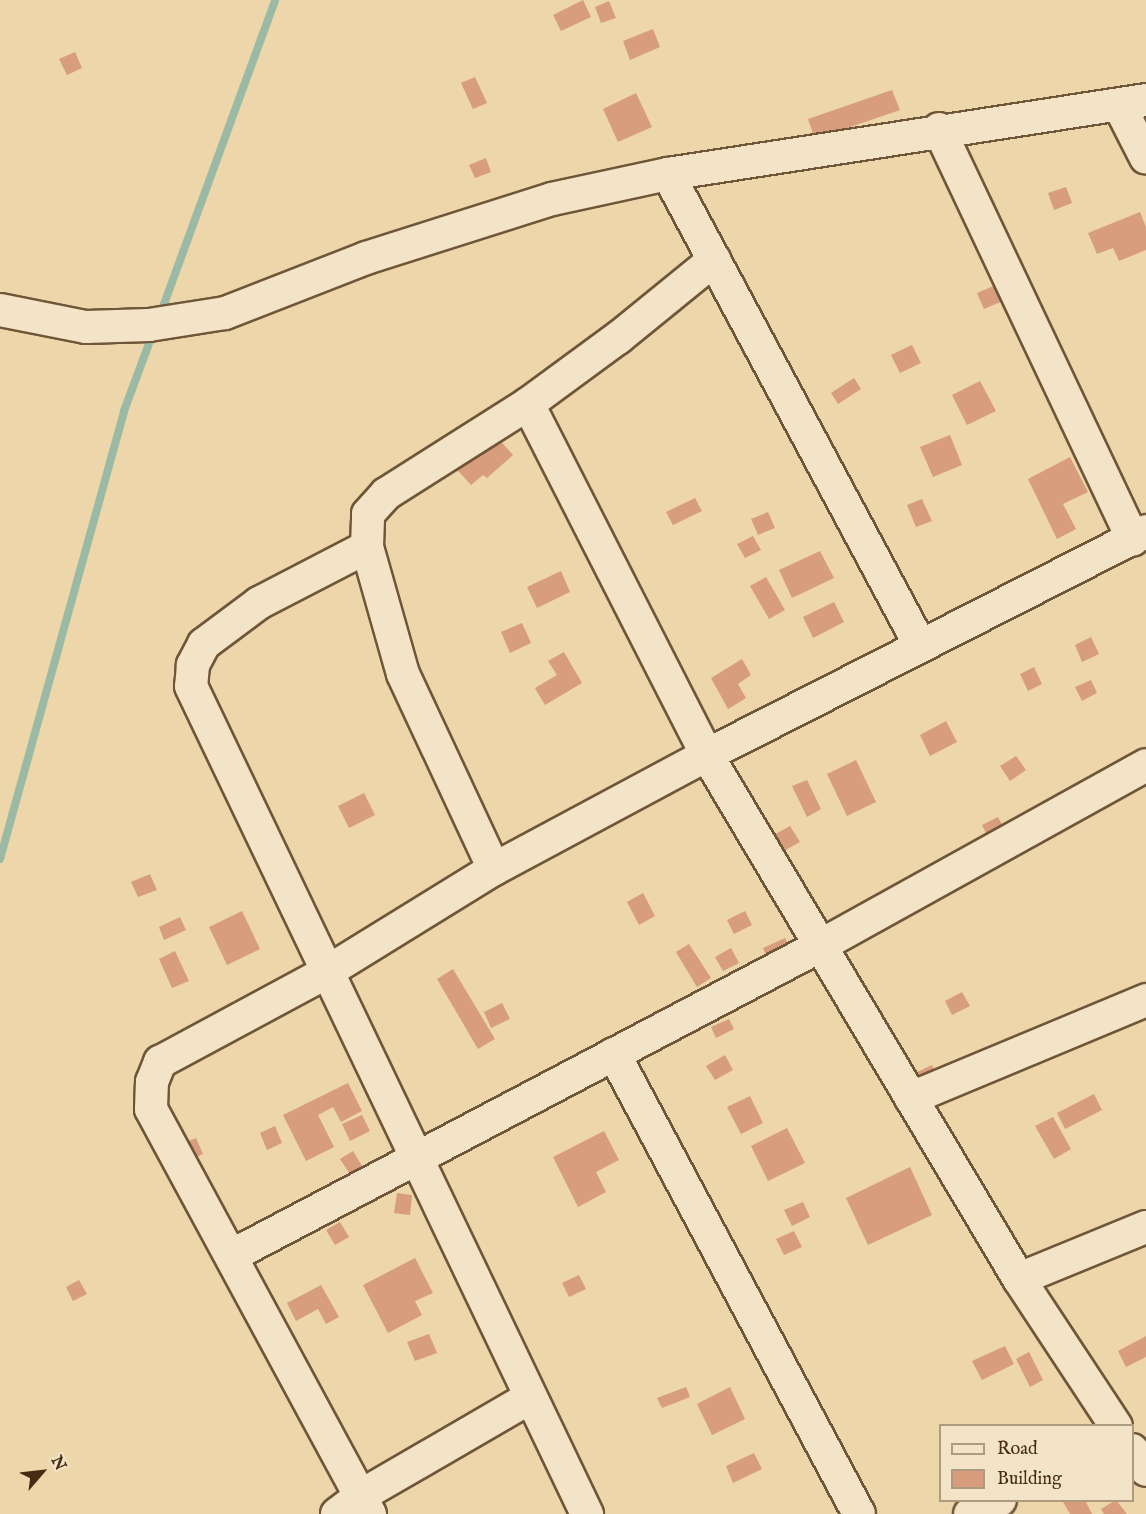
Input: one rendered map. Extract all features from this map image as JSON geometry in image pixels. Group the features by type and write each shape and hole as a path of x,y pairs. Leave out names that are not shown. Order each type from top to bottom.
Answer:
{"street":[{"path":"0,310 87,327 149,325 225,313 449,229 552,199 668,174 939,129 1133,102 1146,158"},
{"path":"366,1505 151,1109 152,1082 160,1062 327,972 494,869 707,755 1139,535 939,129"},
{"path":"668,174 920,645"},
{"path":"494,869 403,674 367,547 368,514 386,494 528,404 618,338 714,260"},
{"path":"528,404 707,755 818,947 1019,1280 1115,1424"},
{"path":"367,547 260,603 204,644 193,666 191,686 587,1514"},
{"path":"231,1256 818,947 1146,765"},
{"path":"911,1098 1146,1000"},
{"path":"614,1054 859,1514"},
{"path":"1019,1280 1146,1227"},
{"path":"337,1514 366,1505 531,1397"},
{"path":"1134,1453 1146,1470"}],"building":[{"path":"583,0 591,17 561,31 553,15"},
{"path":"609,1 616,18 601,23 595,7"},
{"path":"653,29 660,47 630,60 623,41"},
{"path":"75,52 82,68 67,75 59,59"},
{"path":"475,77 487,103 473,109 461,83"},
{"path":"892,90 900,110 815,139 808,119"},
{"path":"636,93 652,127 618,142 603,109"},
{"path":"486,158 491,172 475,178 469,165"},
{"path":"1066,187 1072,203 1054,210 1048,193"},
{"path":"1140,212 1146,227 1146,250 1119,261 1113,248 1097,254 1088,233"},
{"path":"996,285 1003,301 984,309 977,293"},
{"path":"912,345 921,363 900,373 891,355"},
{"path":"854,378 861,389 838,404 831,393"},
{"path":"980,381 996,411 967,425 952,395"},
{"path":"489,428 513,455 487,478 483,475 471,485 450,462"},
{"path":"950,435 962,465 933,477 920,447"},
{"path":"1070,457 1088,492 1063,504 1076,529 1057,539 1028,479"},
{"path":"695,498 702,511 673,525 666,512"},
{"path":"922,499 932,521 916,527 907,505"},
{"path":"768,512 775,528 758,535 751,519"},
{"path":"753,536 761,550 745,558 737,544"},
{"path":"820,551 834,578 792,598 779,570"},
{"path":"561,571 570,592 537,608 527,587"},
{"path":"766,577 785,610 769,619 750,586"},
{"path":"834,602 844,622 813,638 803,617"},
{"path":"522,623 531,643 510,653 501,632"},
{"path":"1091,637 1099,654 1082,662 1075,645"},
{"path":"564,652 582,683 545,705 535,688 557,675 548,661"},
{"path":"742,659 751,675 738,684 746,698 728,709 711,678"},
{"path":"1034,667 1042,684 1028,691 1020,674"},
{"path":"1091,680 1097,693 1082,701 1075,687"},
{"path":"946,721 957,742 930,756 920,735"},
{"path":"1016,756 1026,770 1010,781 1000,766"},
{"path":"856,760 876,802 847,816 827,774"},
{"path":"807,780 821,809 807,817 792,786"},
{"path":"364,793 375,815 349,828 338,806"},
{"path":"998,817 1005,830 989,839 982,825"},
{"path":"790,826 800,842 782,852 772,836"},
{"path":"150,874 157,890 138,897 131,882"},
{"path":"643,893 655,916 639,925 627,902"},
{"path":"242,911 260,949 227,965 209,927"},
{"path":"745,911 752,925 734,934 727,920"},
{"path":"180,917 186,930 164,940 159,927"},
{"path":"785,938 793,956 771,966 763,948"},
{"path":"689,944 711,978 697,987 676,952"},
{"path":"731,948 739,963 723,971 715,957"},
{"path":"175,951 189,981 172,988 159,959"},
{"path":"453,969 495,1039 478,1049 437,979"},
{"path":"962,992 970,1006 952,1015 945,1001"},
{"path":"502,1003 510,1019 491,1028 484,1012"},
{"path":"729,1019 734,1029 716,1038 711,1027"},
{"path":"725,1055 733,1070 715,1080 706,1066"},
{"path":"932,1065 939,1080 921,1088 915,1073"},
{"path":"348,1083 362,1111 341,1122 333,1107 318,1115 334,1147 306,1161 283,1115"},
{"path":"1094,1094 1102,1110 1065,1129 1057,1113"},
{"path":"750,1096 763,1123 741,1134 727,1107"},
{"path":"362,1115 370,1131 350,1141 342,1124"},
{"path":"1053,1117 1071,1149 1054,1159 1035,1126"},
{"path":"275,1126 282,1143 267,1150 260,1133"},
{"path":"787,1128 805,1163 768,1181 751,1146"},
{"path":"604,1131 619,1160 596,1172 606,1192 578,1207 553,1157"},
{"path":"196,1138 203,1154 186,1162 180,1145"},
{"path":"353,1151 362,1166 350,1174 340,1159"},
{"path":"910,1167 932,1215 868,1245 846,1198"},
{"path":"397,1193 412,1195 410,1215 394,1213"},
{"path":"803,1202 810,1217 792,1226 784,1210"},
{"path":"340,1222 349,1237 335,1245 326,1230"},
{"path":"794,1231 802,1247 784,1255 776,1239"},
{"path":"415,1258 433,1293 415,1301 422,1315 388,1333 363,1285"},
{"path":"579,1275 586,1289 569,1297 562,1283"},
{"path":"79,1280 87,1294 73,1301 66,1287"},
{"path":"321,1285 339,1317 326,1324 318,1309 296,1321 287,1303"},
{"path":"429,1334 437,1353 415,1361 407,1342"},
{"path":"1146,1336 1146,1357 1126,1367 1118,1351"},
{"path":"1005,1346 1014,1364 982,1380 972,1361"},
{"path":"1029,1352 1043,1380 1030,1387 1016,1359"},
{"path":"686,1387 690,1397 662,1408 657,1398"},
{"path":"730,1387 745,1419 712,1435 697,1404"},
{"path":"754,1453 762,1469 733,1483 726,1466"},
{"path":"1063,1502 1086,1502 1092,1514 1070,1514"},
{"path":"1113,1502 1118,1502 1127,1514 1104,1514 1101,1509"}],"waterway":[{"path":"160,315 275,0"},
{"path":"0,859 124,411 154,330"}]}
